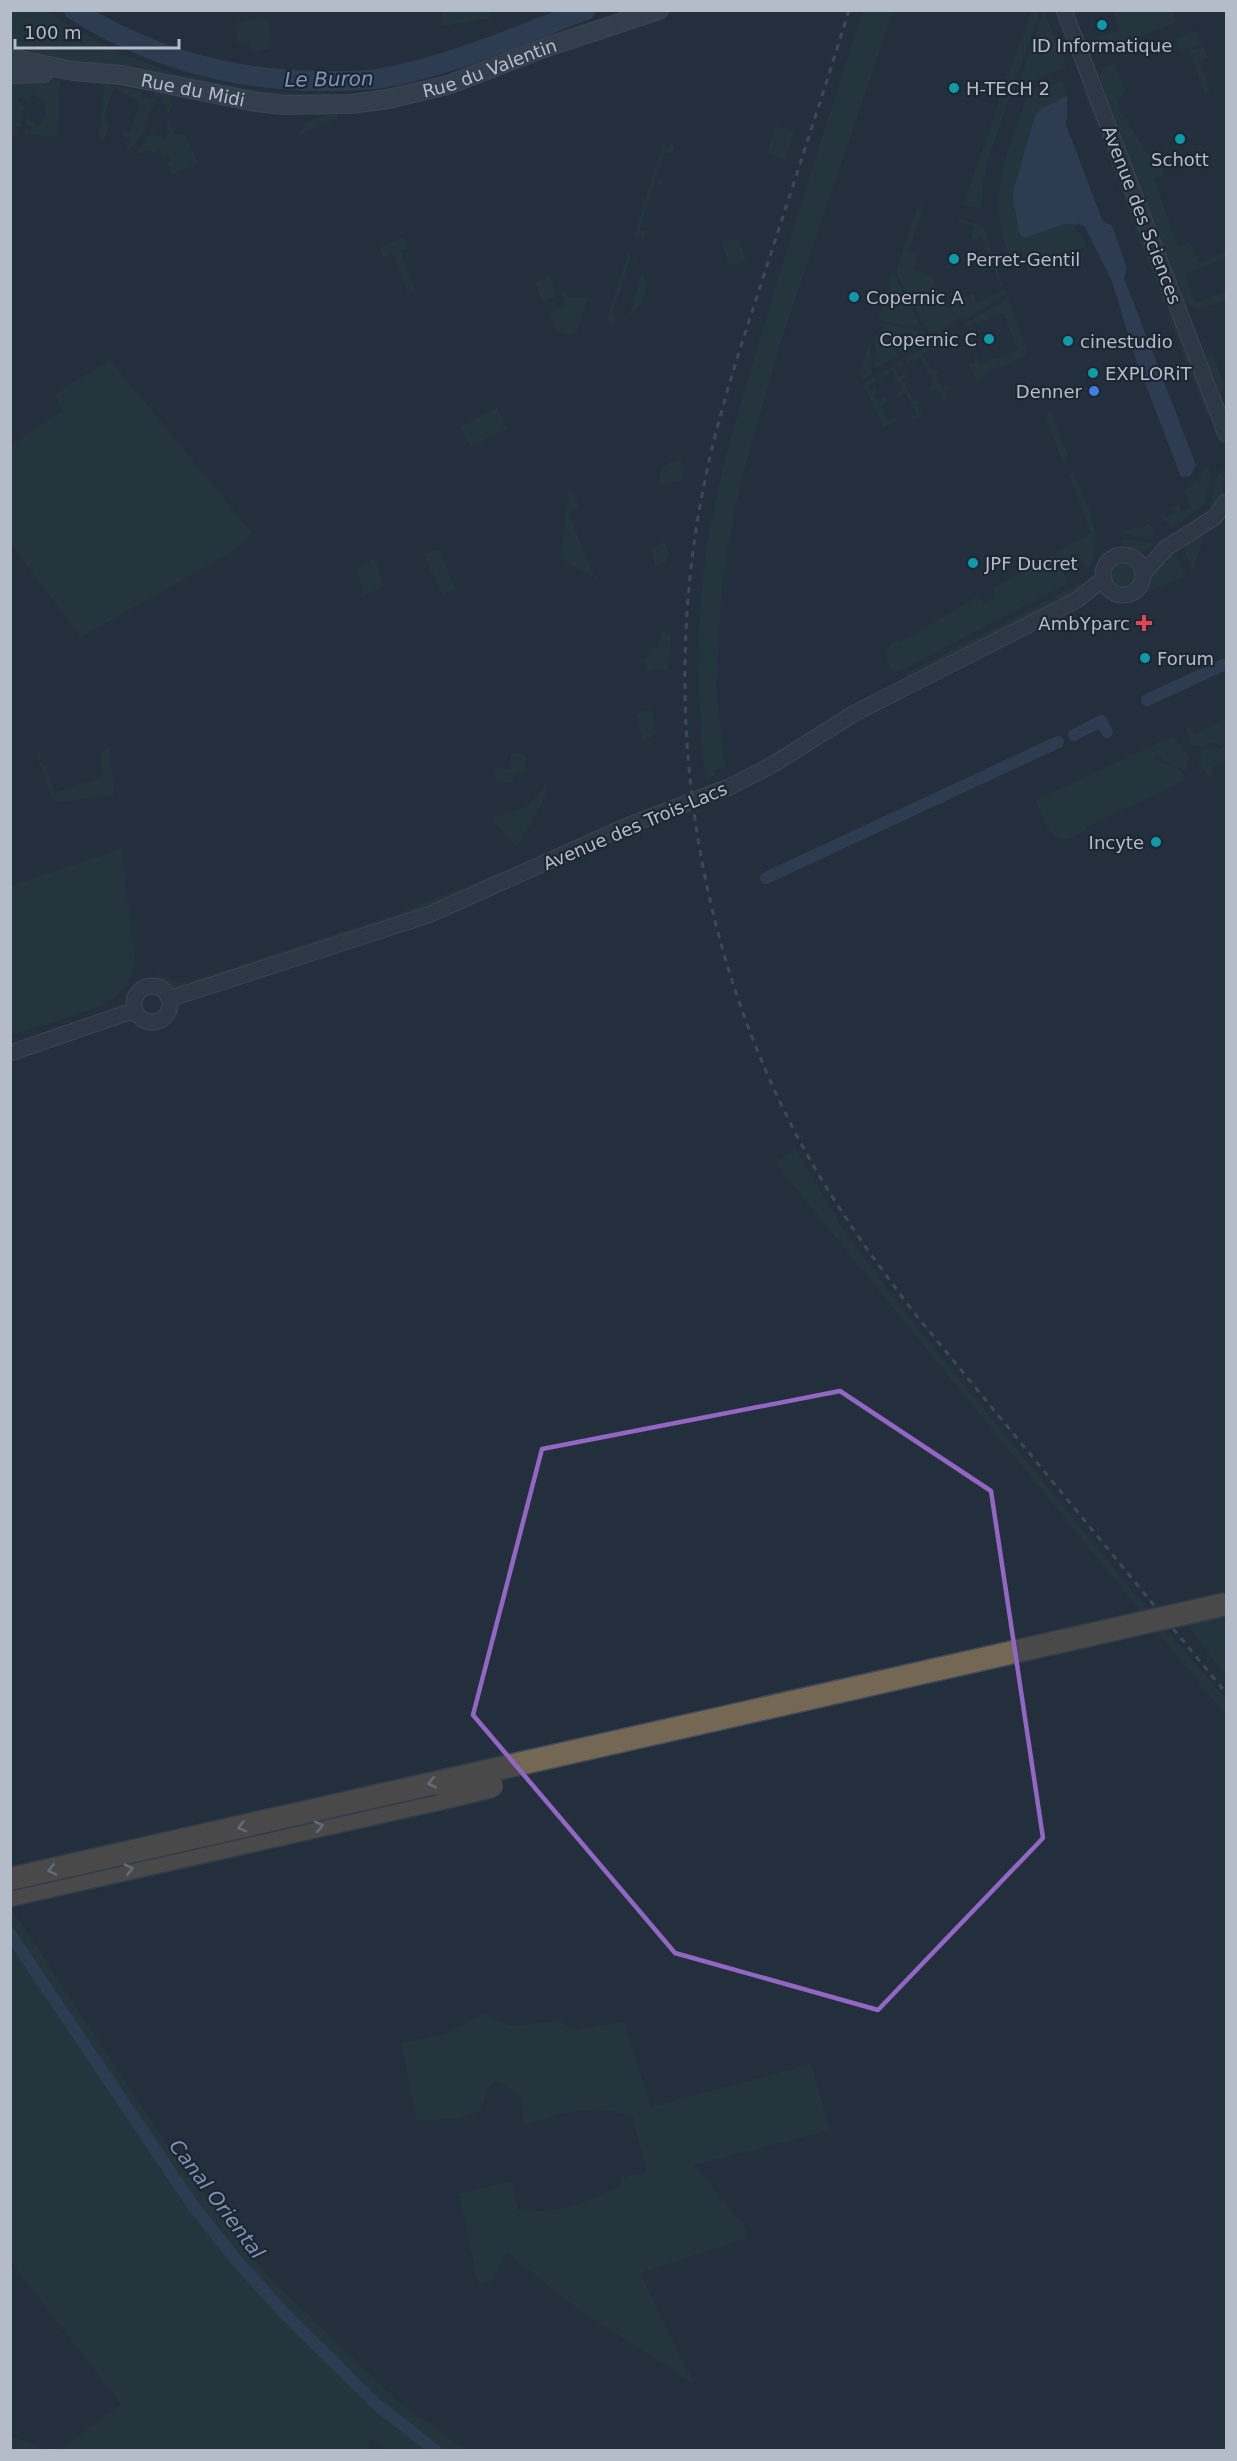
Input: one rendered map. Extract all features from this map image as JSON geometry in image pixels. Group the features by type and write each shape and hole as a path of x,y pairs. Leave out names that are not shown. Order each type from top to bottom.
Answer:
{"highway":[{"path":"10,1879 1227,1604"},
{"path":"10,1896 1227,1619"}],"main road":[{"name":"Rue du Valentin","path":"315,106 388,99 448,85 544,48 659,10"},
{"name":"Rue du Midi","path":"10,58 73,71 121,75 256,102 315,106"},
{"name":"Rue du Midi","path":"10,74 73,71"}],"street":[{"name":"Avenue des Sciences","path":"1064,10 1223,427 1227,447"},
{"path":"1133,557 1140,564 1143,574 1142,581 1134,592 1120,595 1113,592 1104,578 1105,567 1111,559 1121,555 1133,557 1166,549 1221,517 1227,502"},
{"path":"1143,574 1166,549"},
{"name":"Avenue des Trois-Lacs","path":"169,999 428,915 627,826 729,787 772,765 855,713 1077,600 1104,578"},
{"name":"Avenue des Trois-Lacs","path":"1077,600 1113,592"},
{"path":"144,987 158,987 169,999 167,1014 156,1022 141,1019 135,1010 134,1000 144,987"},
{"path":"10,1053 135,1010"}],"highlighted area":[{"path":"840,1391 991,1491 1043,1838 878,2010 675,1953 473,1715 542,1449"}],"green space":[{"path":"11,10 46,11 110,49 174,73 261,91 334,96 260,94 138,69 11,55"},
{"path":"863,10 893,11 779,347 740,484 725,563 716,687 725,767 714,771 715,775 705,779 701,734 699,643 701,597 716,498 732,432 773,295"},
{"path":"441,11 491,11 492,18 443,26"},
{"path":"1031,11 1040,11 987,162 982,188 982,209 963,205"},
{"path":"1044,11 1067,67 1018,86"},
{"path":"1112,11 1173,11 1177,22 1112,47 1095,49 1087,41 1120,31"},
{"path":"263,18 268,20 272,45 269,49 256,51 251,49 250,42 242,43 237,40 235,27 237,22"},
{"path":"1194,31 1197,32 1202,45 1180,51 1176,39"},
{"path":"1203,47 1208,57 1199,61 1211,91 1205,94 1189,50"},
{"path":"1114,62 1125,91 1120,96 1118,107 1148,155 1155,152 1164,175 1154,179 1178,247 1190,243 1198,263 1226,252 1226,258 1185,274 1195,303 1226,292 1226,299 1204,308 1198,308 1193,307 1184,298 1099,75 1105,67"},
{"path":"11,80 60,81 57,137 25,134 25,129 30,131 32,128 25,123 27,118 38,126 47,113 43,110 46,103 33,94 28,102 20,97 18,100 25,107 21,113 23,115 20,127 16,127 17,136 11,136"},
{"path":"1062,81 1067,96 1041,109 1035,116 1014,188 1013,199 1020,235 1025,238 1065,224 1076,225 1074,230 1080,234 1087,245 1068,256 1028,271 1022,251 1009,255 1002,233 999,192 1002,173 1028,94"},
{"path":"105,84 142,91 141,96 151,100 155,93 168,95 173,107 169,109 171,116 159,95 144,123 145,132 124,155 131,139 120,135 122,130 130,133 140,102 114,88 104,115 109,126 104,140 99,138"},
{"path":"1086,87 1170,304 1165,306 1082,88"},
{"path":"324,115 337,115 337,119 297,135 307,122"},
{"path":"169,121 176,136 184,133 198,163 171,175 167,163 171,161 169,155 162,157 159,150 153,153 151,149 127,158 134,155 151,133 166,139 170,131 166,129"},
{"path":"776,126 794,132 785,159 767,153"},
{"path":"665,143 665,148 669,149 670,143 674,147 672,152 663,154 655,181 663,180 662,184 653,186 639,231 647,230 644,239 641,241 642,235 637,234 635,240 634,236"},
{"path":"918,205 924,206 908,251 918,254 913,270 932,277 943,305 973,294 976,302 1002,292 1001,289 1004,288 1007,294 965,319 962,317 940,330 941,333 932,339 896,272"},
{"path":"960,219 984,227 1003,286 1001,287 982,237 974,239 971,235 974,227 958,222"},
{"path":"404,237 408,248 400,251 415,290 408,293 393,254 384,257 379,247"},
{"path":"738,238 746,260 730,266 722,243"},
{"path":"628,253 635,257 637,263 631,256 612,315 618,321 612,325 607,319"},
{"path":"643,274 645,298 630,315 641,275"},
{"path":"893,274 897,280 922,328 878,320"},
{"path":"549,275 557,296 542,301 535,283"},
{"path":"567,291 568,298 588,298 576,333 565,335 556,330 549,313 566,306 561,294"},
{"path":"1008,298 1028,352 990,371 978,382 968,364 975,362 974,356 980,365 1018,350 1003,313 965,328 963,325"},
{"path":"1172,311 1211,412 1206,414 1167,313"},
{"path":"886,324 924,331 929,340 926,338 904,351 904,356 882,330"},
{"path":"880,332 898,355 875,368 875,338"},
{"path":"870,341 872,374 862,380 859,374"},
{"path":"931,344 933,347 922,354 932,371 936,370 938,373 935,375 943,389 950,385 952,388 945,392 950,400 946,402 937,388 930,392 928,389 935,384 920,358 913,362 911,360 907,362 905,359"},
{"path":"1212,354 1224,384 1221,394 1206,356"},
{"path":"110,360 252,533 244,543 225,556 81,637 11,544 11,446 62,411 55,394"},
{"path":"902,361 904,364 895,369 899,377 906,373 908,376 902,380 914,401 918,399 920,403 917,405 922,415 914,420 910,418 917,414 905,393 897,397 896,394 903,389 899,382 894,384 893,381 897,379 892,371 879,379 877,376"},
{"path":"874,378 876,380 868,386 871,391 875,388 877,392 873,394 877,401 885,397 888,402 881,407 889,420 896,417 897,419 895,423 884,427 863,384"},
{"path":"497,408 507,428 471,447 460,427"},
{"path":"1051,411 1068,456 1065,462 1062,460 1044,414"},
{"path":"680,460 683,463 683,476 678,481 665,485 660,483 661,470 671,462"},
{"path":"1208,465 1211,474 1204,505 1173,527 1165,522 1162,514 1166,518 1174,513 1171,508 1179,505 1181,512 1190,509 1190,502 1183,491 1195,482"},
{"path":"1226,469 1221,501 1215,510 1210,505 1215,480"},
{"path":"1074,474 1089,510 1095,533 1096,545 1088,569 1076,554 1059,563 1068,581 1066,584 896,673 890,668 885,652 891,644 898,640 900,642 978,597 984,604 997,597 992,589 1091,533 1069,475"},
{"path":"569,489 580,506 568,512 594,577 597,576 601,581 560,559"},
{"path":"1149,523 1154,538 1148,539 1119,532 1144,527"},
{"path":"1209,528 1205,533 1193,570 1185,552 1185,545"},
{"path":"1166,538 1168,540 1143,552 1124,545 1120,541 1152,543"},
{"path":"664,541 669,555 665,557 667,562 655,566 651,550"},
{"path":"439,549 455,589 442,594 424,554"},
{"path":"1169,553 1176,556 1186,576 1143,594 1151,573"},
{"path":"375,558 383,587 364,595 357,569"},
{"path":"1124,563 1133,566 1136,575 1133,584 1124,587 1115,584 1112,575 1115,566"},
{"path":"1080,584 1082,588 911,677 902,676"},
{"path":"662,632 671,635 667,670 654,668 648,671 643,660 649,656 647,651 659,646"},
{"path":"644,710 653,711 656,734 643,741 636,716"},
{"path":"1226,719 1226,745 1222,746 1213,742 1201,750 1199,746 1191,745 1187,730 1190,728 1194,735"},
{"path":"1173,736 1189,757 1185,771 1163,760 1163,757 1156,755 1154,759 1183,771 1184,781 1086,827 1087,830 1070,838 1059,839 1054,836 1036,800"},
{"path":"1226,746 1226,762 1210,769 1214,777 1208,776 1197,760 1203,753 1202,751 1211,747 1221,749"},
{"path":"109,748 115,795 56,802 52,799 36,752 38,751 43,766 46,765 54,793 103,777 100,752"},
{"path":"514,752 526,756 525,771 515,775 512,782 497,782 493,770 509,769 512,766 510,757"},
{"path":"545,785 548,792 520,842 515,846 492,819 494,816 505,816 505,813 524,807 537,796"},
{"path":"122,849 135,965 132,974 122,990 107,1002 11,1035 11,886"},
{"path":"499,873 501,876 412,914 180,988 165,985 155,973 177,983 197,979 397,914"},
{"path":"795,1148 841,1226 907,1315 1137,1596 1226,1699 1226,1716 775,1163"},
{"path":"1226,1593 1226,1676 1172,1605"},
{"path":"11,1908 175,2157 268,2276 395,2399 465,2450 389,2450 372,2439 365,2450 60,2450 121,2404 11,2262"},
{"path":"484,2013 510,2026 558,2021 576,2030 624,2022 651,2107 811,2064 830,2130 694,2165 745,2227 746,2238 640,2273 693,2383 576,2308 506,2251 492,2281 478,2284 459,2194 511,2181 518,2210 546,2211 595,2198 621,2186 620,2178 647,2172 632,2115 596,2109 562,2113 525,2125 520,2096 497,2080 487,2091 481,2108 477,2112 461,2117 417,2121 401,2043 446,2034"},
{"path":"11,2436 43,2449 46,2450 11,2450"}],"water":[{"path":"1067,96 1067,120 1065,122 1103,222 1112,225 1127,268 1124,278 1196,465 1190,476 1181,477 1134,354 1112,281 1085,227 1078,223 1076,225 1065,224 1025,238 1020,235 1013,199 1014,188 1035,116 1041,109"}],"waterway":[{"name":"Le Buron","path":"74,10 134,42 196,64 261,77 329,81 377,79 435,65 586,10"},
{"path":"1147,700 1223,665"},
{"path":"1074,735 1101,721 1107,732"},
{"path":"766,878 1058,742"},
{"name":"Canal Oriental","path":"10,1934 194,2207 237,2261 285,2314 376,2404 435,2450"}],"railway":[{"path":"849,10 724,401 706,475 692,559 685,644 686,728 694,813 709,897 731,979 761,1059 797,1136 838,1206 916,1315 1226,1693"}],"place":[{"name":"ID Informatique","path":"1102,25"},
{"name":"H-TECH 2","path":"954,88"},
{"name":"Schott","path":"1180,139"},
{"name":"Perret-Gentil","path":"954,259"},
{"name":"Copernic A","path":"854,297"},
{"name":"Copernic C","path":"989,339"},
{"name":"cinestudio","path":"1068,341"},
{"name":"EXPLORiT","path":"1093,373"},
{"name":"Denner","path":"1094,391"},
{"name":"JPF Ducret","path":"973,563"},
{"name":"AmbYparc","path":"1144,623"},
{"name":"Forum","path":"1145,658"},
{"name":"Incyte","path":"1156,842"}]}
